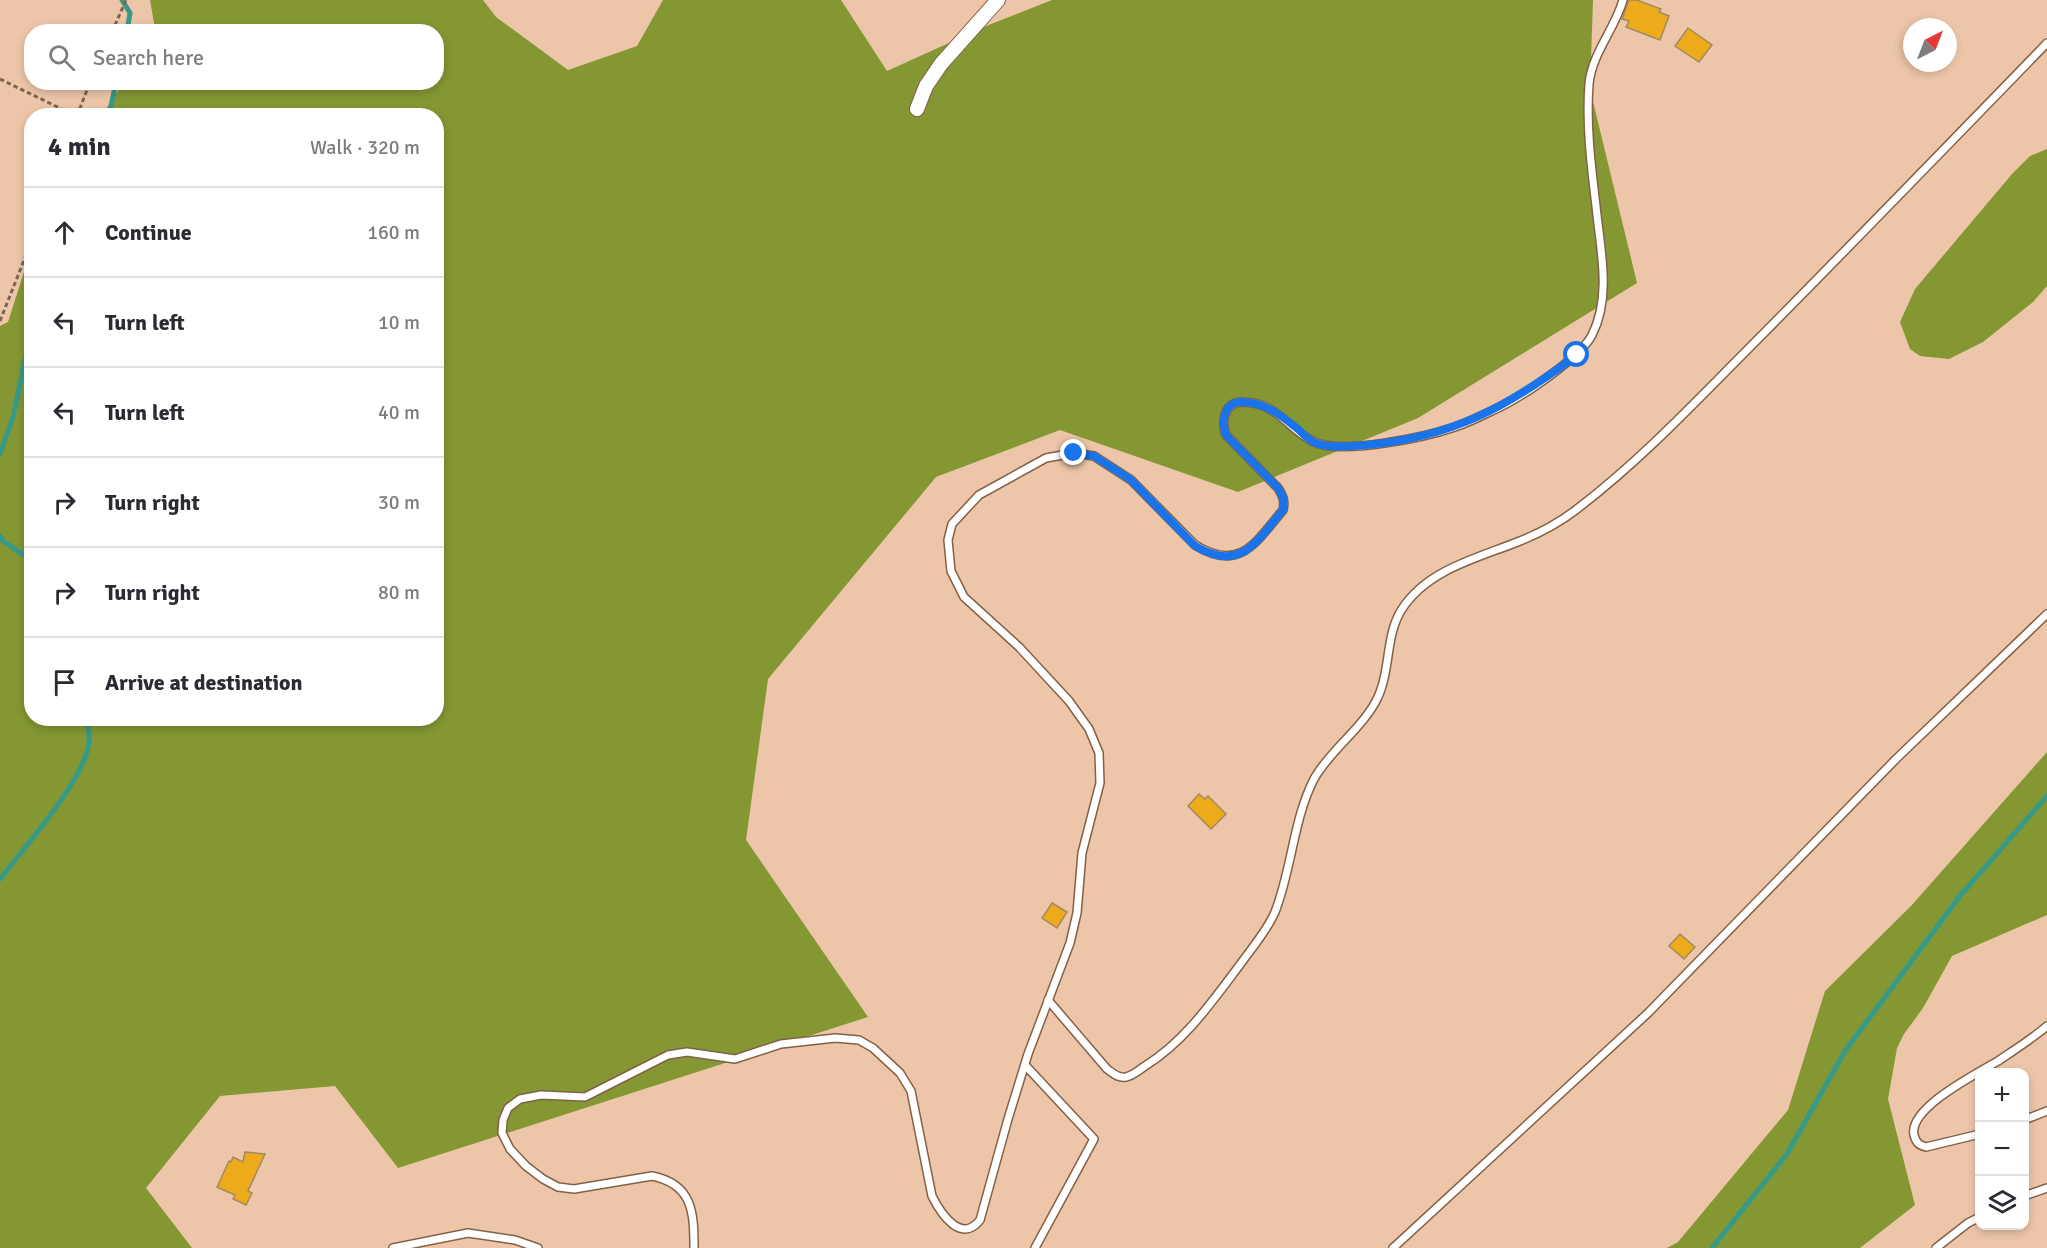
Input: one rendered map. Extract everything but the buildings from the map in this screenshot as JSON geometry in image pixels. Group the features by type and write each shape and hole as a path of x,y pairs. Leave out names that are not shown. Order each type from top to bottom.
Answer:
{"street":[{"path":"917,109 926,86 941,64 998,0"}],"lane":[{"path":"694,1248 694,1215 690,1203 673,1185 663,1178 652,1176 574,1189 558,1187 526,1166 510,1149 502,1133 503,1120 508,1108 520,1099 541,1095 585,1097 668,1055 687,1052 735,1059 782,1044 835,1038 859,1040 873,1048 900,1073 911,1091 932,1196 940,1212 951,1223 962,1229 969,1230 975,1227 980,1220 1025,1065 1070,943 1077,913 1082,853 1100,783 1099,753 1089,729 1069,701 1019,647 964,597 951,571 948,540 952,524 979,495 1046,458 1074,453 1094,456 1131,480 1195,546 1207,553 1238,555 1251,548 1283,510 1284,503 1283,495 1278,488 1226,435 1223,426 1224,415 1230,405 1241,402 1260,405 1278,413 1313,442 1342,447 1397,442 1455,427 1503,405 1577,355 1592,337 1600,316 1604,282 1589,144 1589,83 1596,57 1623,0"},
{"path":"1048,1000 1107,1069 1117,1077 1132,1075 1161,1057 1199,1019 1252,949 1274,915 1284,887 1308,793 1316,775 1376,701 1384,681 1394,627 1400,612 1410,598 1423,584 1450,569 1548,528 1575,511 1621,472 1684,413 2047,44"},
{"path":"1393,1248 1648,1012 1896,759 2047,614"},
{"path":"1975,1135 1926,1146 1919,1145 1913,1131 1916,1122 1942,1094 1998,1060 2047,1026"},
{"path":"1025,1065 1094,1139 1035,1248"},
{"path":"2029,1118 2047,1111"},
{"path":"2029,1195 2047,1188"},
{"path":"1936,1248 1975,1220"},
{"path":"393,1248 468,1233 515,1240 538,1248"}],"path":[{"path":"116,24 126,0"},
{"path":"0,80 59,108"},
{"path":"79,108 87,90"},
{"path":"0,321 24,260"}],"green space":[{"path":"150,0 483,0 496,17 568,70 637,46 663,0 841,0 887,71 991,24 1052,0 1593,0 1590,89 1637,283 1418,418 1238,492 1060,430 936,477 768,679 746,840 868,1017 398,1168 335,1086 220,1096 146,1188 192,1248 0,1248 0,326 8,322 24,272 24,726 444,726 444,108 107,108 118,90 444,90 444,24 154,24"},
{"path":"2047,149 2047,286 2033,302 1983,342 1949,359 1920,356 1910,349 1900,322 1915,289 2012,174 2030,156"},
{"path":"2047,752 2047,915 1952,956 1897,1048 1888,1099 1915,1205 1860,1248 1667,1248 1678,1242 1788,1110 1825,991 1911,906"}],"waterway":[{"path":"122,0 130,13 128,24"},
{"path":"111,108 114,90"},
{"path":"0,454 13,417 24,364"},
{"path":"0,536 3,541 24,555"},
{"path":"0,879 38,832 77,774 89,742 88,726"},
{"path":"1712,1248 1787,1154 1845,1051 1959,897 2047,796"}],"route":[{"path":"1074,453 1094,456 1131,480 1195,546 1207,553 1238,555 1251,548 1283,510 1284,503 1283,495 1278,488 1226,435 1223,426 1224,415 1230,405 1241,402 1260,405 1278,413 1313,442 1342,447 1397,442 1455,427 1503,405 1577,355"}]}
